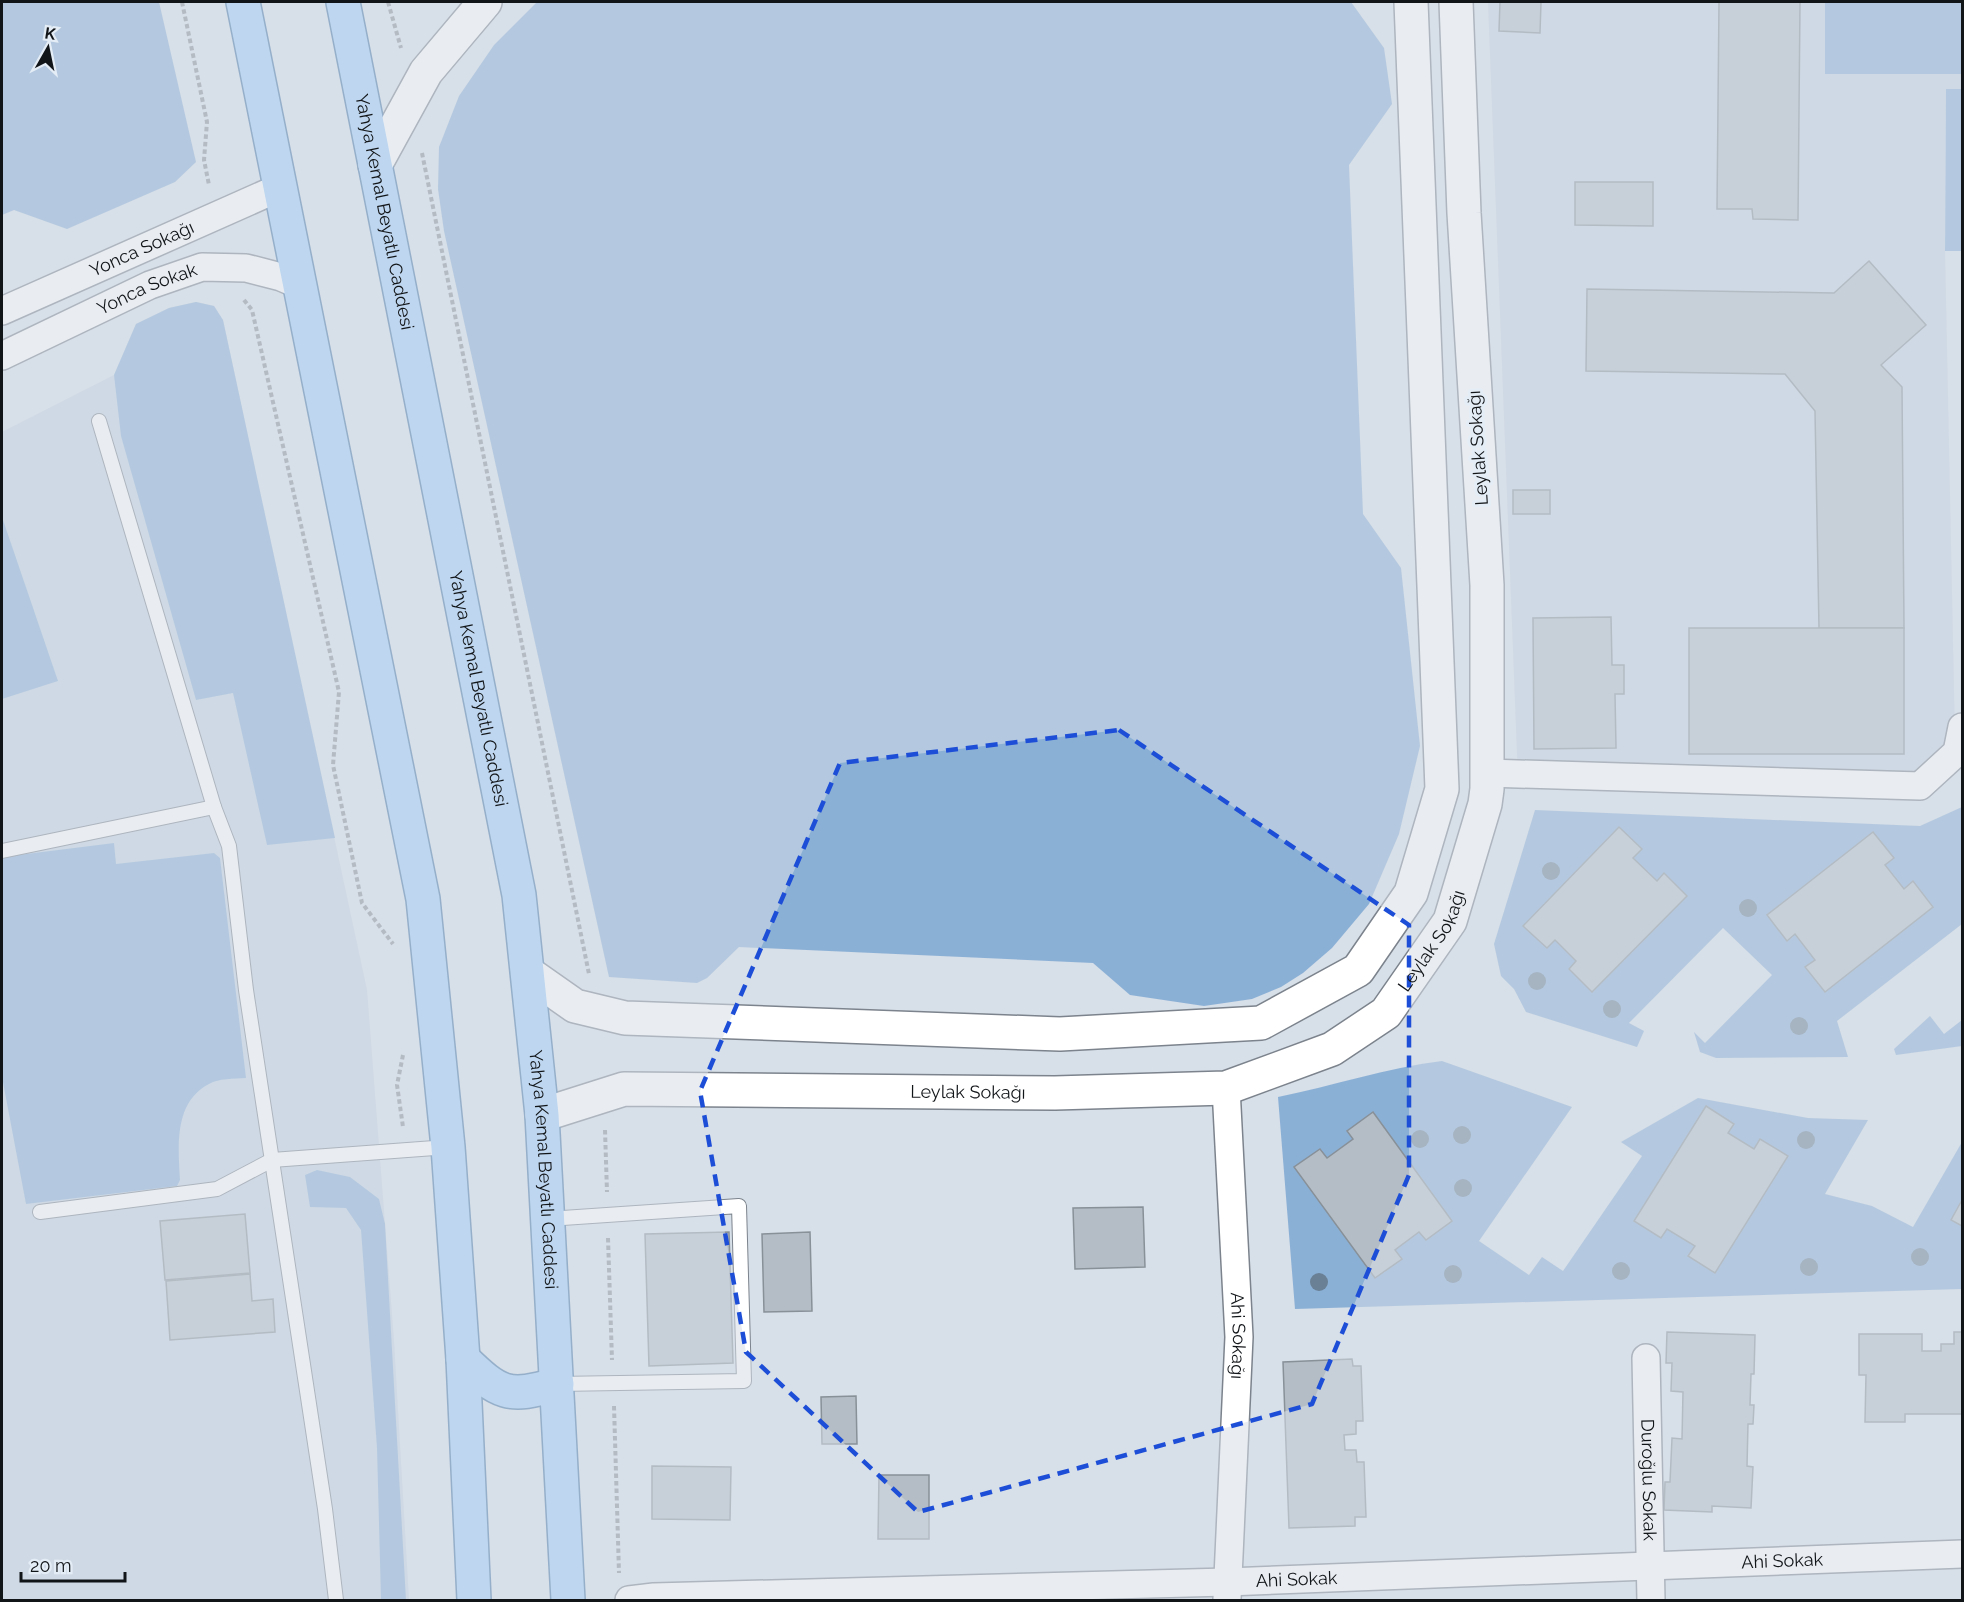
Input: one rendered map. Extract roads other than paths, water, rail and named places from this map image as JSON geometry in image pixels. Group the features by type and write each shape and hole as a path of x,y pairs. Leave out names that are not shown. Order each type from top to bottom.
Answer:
{"main road":[{"path":"243,2 302,286 423,899 448,1147 463,1359 474,1600"},
{"name":"Yahya Kemal Beyatlı Caddesi","path":"343,2 519,895 542,1114 568,1600"},
{"path":"463,1359 484,1380 505,1392 527,1393 556,1384"}],"street":[{"path":"375,165 426,72 484,2"},
{"path":"528,973 575,1006 625,1018 1060,1034 1261,1023 1358,970 1411,893 1442,789 1411,2"},
{"name":"Leylak Sokağı","path":"542,1114 624,1089 1055,1093 1226,1088 1332,1049 1386,1012 1450,921 1485,804 1487,585 1464,213 1456,2"},
{"name":"Yonca Sokağı","path":"2,310 281,187"},
{"name":"Yonca Sokak","path":"2,356 150,285 202,267 224,266 265,272 302,286"},
{"path":"1487,773 1920,786 1957,752 1962,727"},
{"name":"Ahi Sokağı","path":"1226,1088 1239,1336 1227,1592"},
{"name":"Duroğlu Sokak","path":"1646,1358 1651,1600"},
{"name":"Ahi Sokak","path":"629,1600 654,1597 1227,1592 1650,1565 1962,1554"}],"lane":[{"path":"99,421 213,807 228,846 246,990 325,1509 336,1600"},
{"path":"2,851 213,807"},
{"path":"40,1212 217,1189 272,1160 448,1147"},
{"path":"548,1219 739,1206 744,1381 556,1384"}]}
